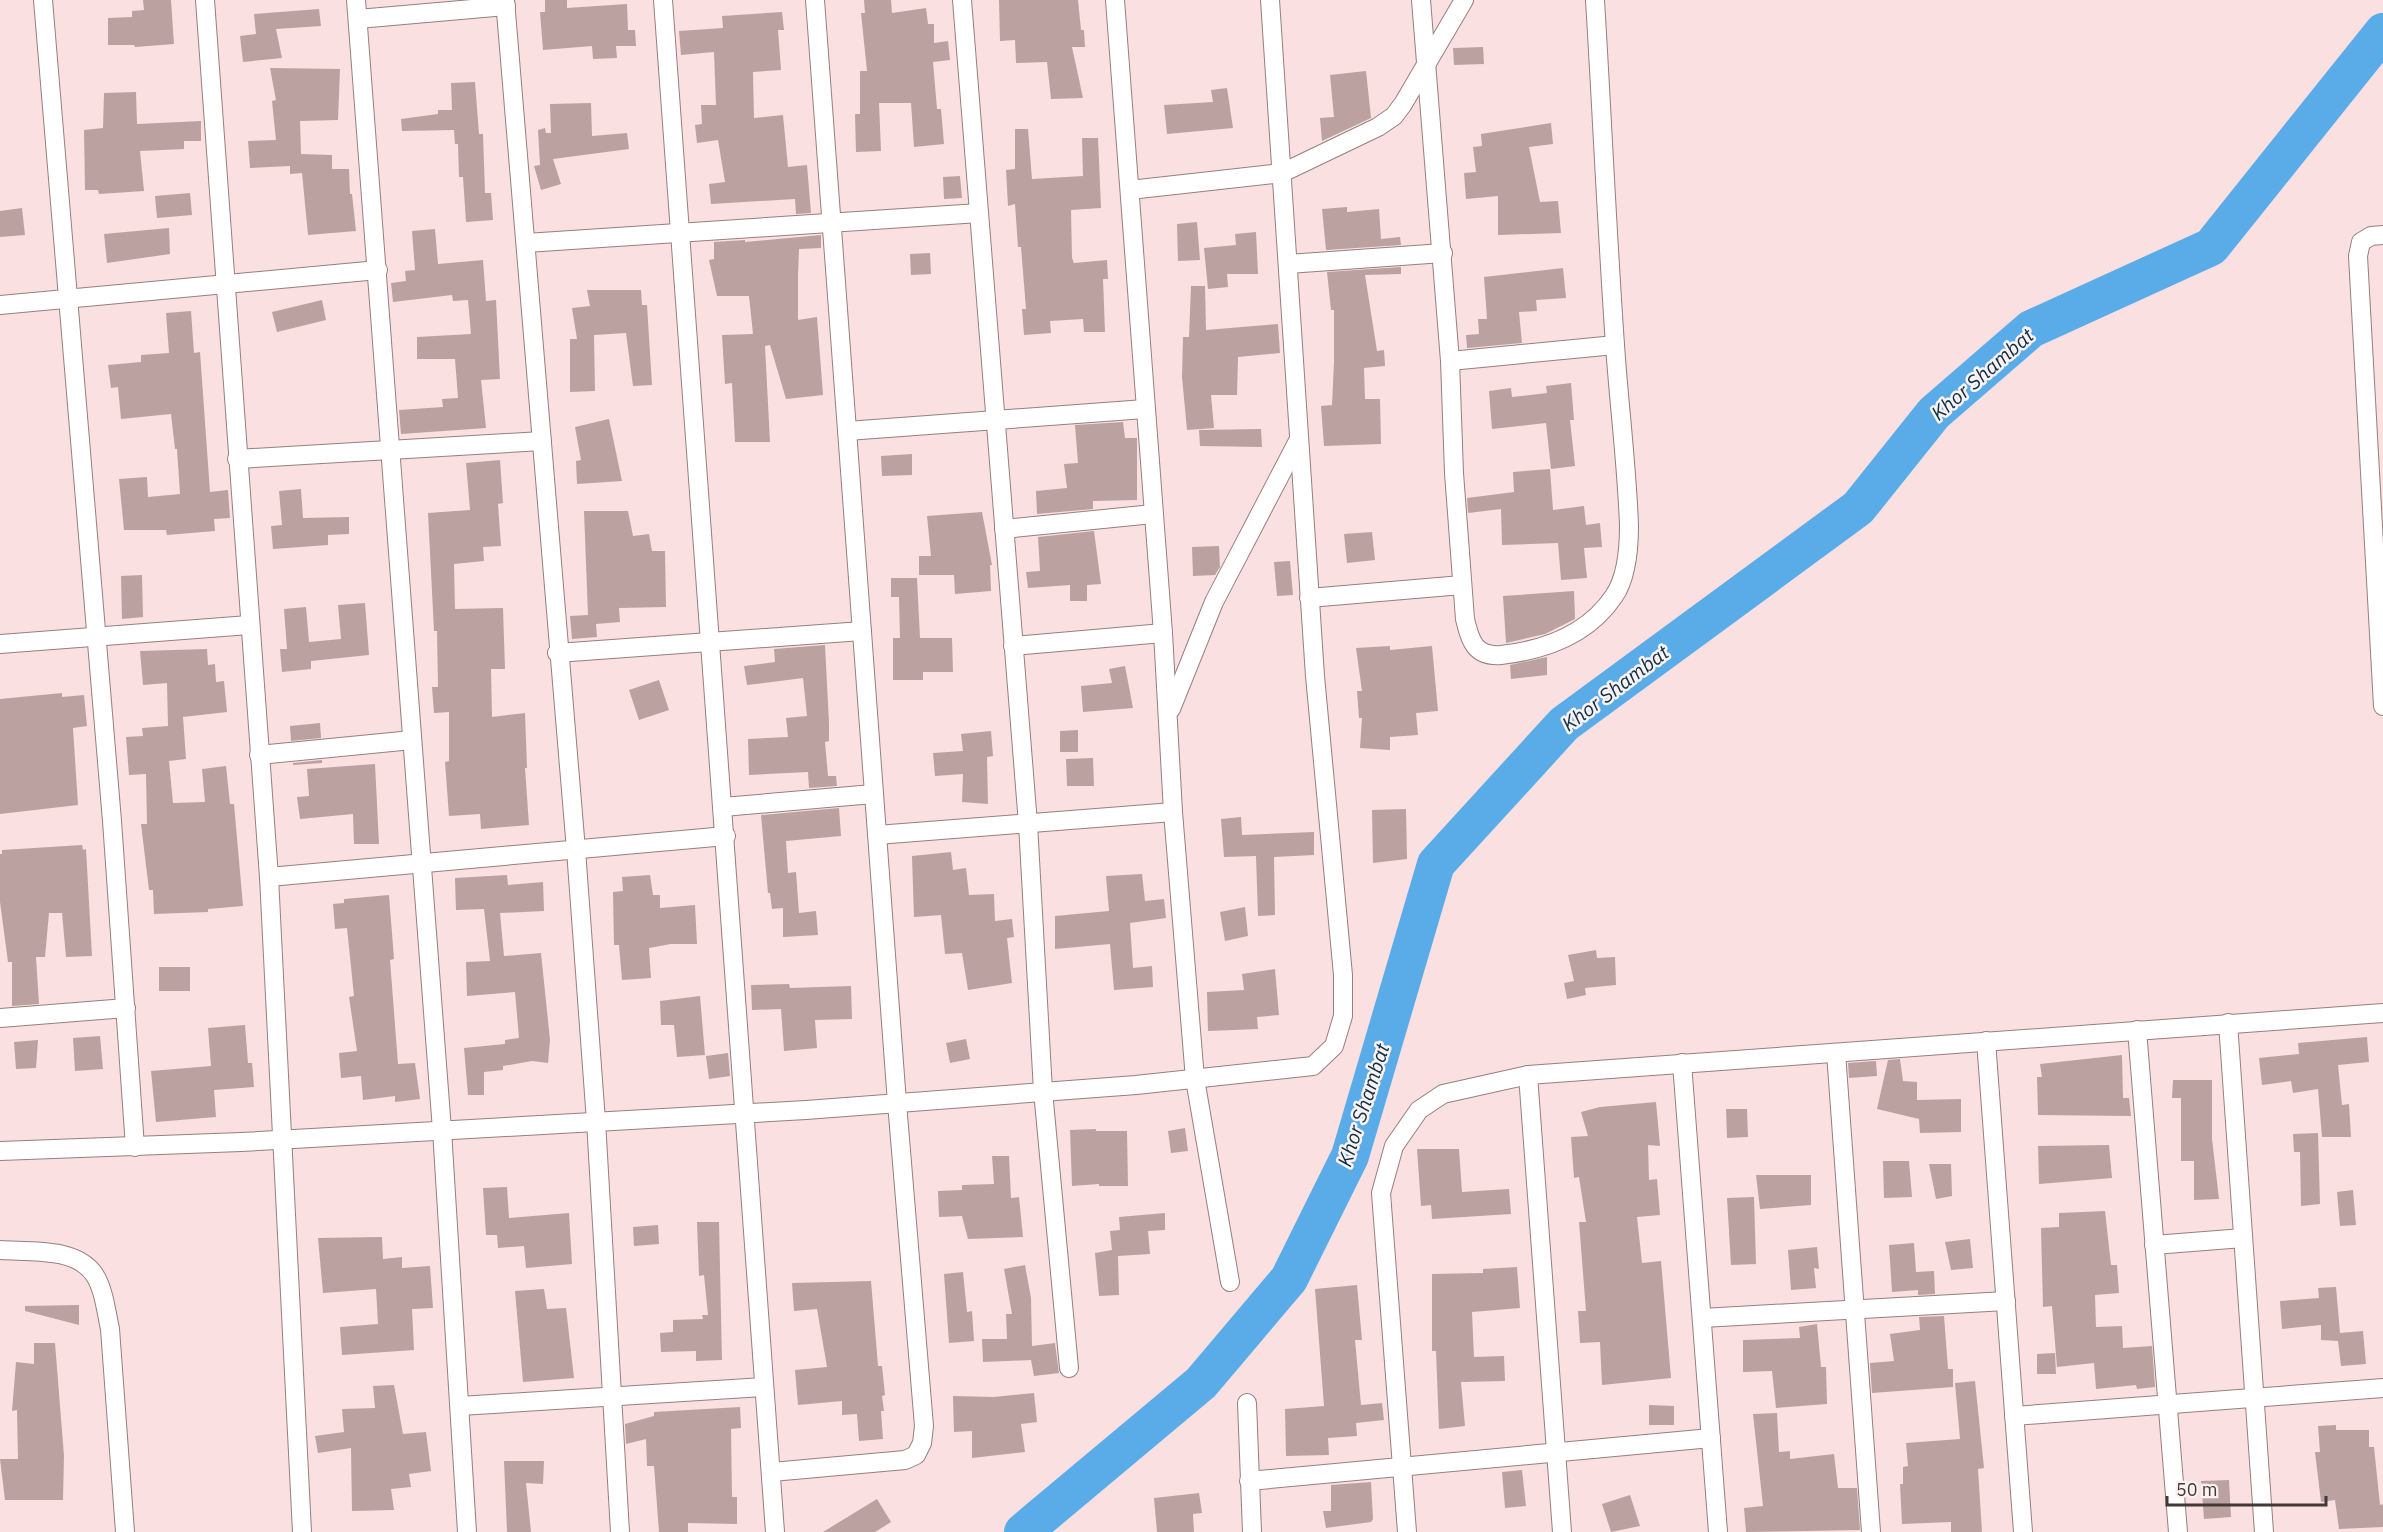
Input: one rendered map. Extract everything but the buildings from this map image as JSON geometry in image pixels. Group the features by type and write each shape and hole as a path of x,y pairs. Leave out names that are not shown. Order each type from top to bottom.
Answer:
{"street":[{"path":"43,0 70,299 135,1147"},
{"path":"205,0 269,877 302,1532"},
{"path":"356,0 442,1130 467,1532"},
{"path":"663,0 726,836 775,1532"},
{"path":"772,1472 905,1460 916,1455 922,1443 924,1426 873,794 815,0"},
{"path":"962,0 1028,824 1043,1091 1069,1368"},
{"path":"1115,0 1163,633 1173,812 1195,1079 1230,1282"},
{"path":"0,1151 282,1140 746,1113 1195,1079 1313,1066 1334,1046 1343,1016 1341,952 1310,598 1270,0"},
{"path":"1421,0 1424,65 1443,253 1462,585 1470,641 1479,651 1487,655 1529,652 1560,642 1586,626 1614,596 1626,565 1629,527 1615,345 1595,0"},
{"path":"1130,190 1282,173 1359,137 1394,116 1464,0"},
{"path":"358,19 505,3 542,441 557,653 576,850 596,1121 620,1532"},
{"path":"526,243 979,213"},
{"path":"2383,235 2371,236 2361,242 2358,256 2383,706"},
{"path":"1288,264 1443,253"},
{"path":"0,304 225,286 378,270"},
{"path":"1450,361 1615,345"},
{"path":"847,431 1145,409"},
{"path":"1168,716 1214,602 1300,437"},
{"path":"237,459 542,441"},
{"path":"1004,529 1154,514"},
{"path":"1310,598 1462,585"},
{"path":"0,644 249,625"},
{"path":"557,653 862,631"},
{"path":"1013,646 1163,633"},
{"path":"259,755 412,740"},
{"path":"723,807 873,794"},
{"path":"877,835 1173,812"},
{"path":"269,877 726,836"},
{"path":"0,1018 126,1008"},
{"path":"1407,1532 1381,1193 1394,1146 1419,1110 1443,1094 1528,1075 2383,1012"},
{"path":"2228,1023 2264,1532"},
{"path":"2138,1030 2178,1532"},
{"path":"1986,1041 2023,1532"},
{"path":"1836,1053 1871,1532"},
{"path":"1682,1063 1718,1532"},
{"path":"1528,1075 1562,1532"},
{"path":"2154,1245 2243,1238"},
{"path":"0,1250 55,1254 75,1258 94,1274 104,1298 110,1329 125,1532"},
{"path":"1702,1318 2006,1301"},
{"path":"460,1406 764,1387"},
{"path":"2014,1416 2383,1389"},
{"path":"1247,1403 1252,1532"},
{"path":"1249,1481 1711,1438"}],"waterway":[{"name":"Khor Shambat","path":"1023,1532 1201,1383 1289,1279 1350,1156 1436,864 1564,724 1858,508 1934,413 2031,329 2211,247 2383,32"}]}
